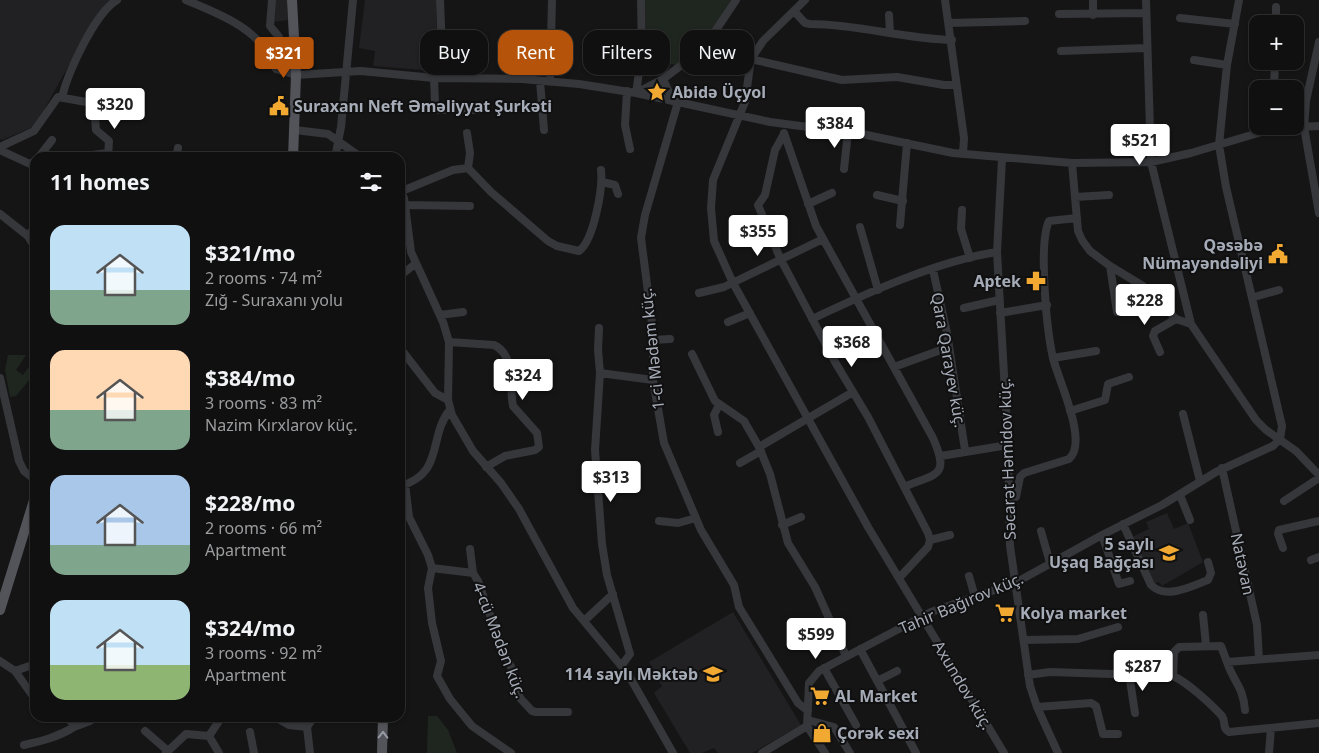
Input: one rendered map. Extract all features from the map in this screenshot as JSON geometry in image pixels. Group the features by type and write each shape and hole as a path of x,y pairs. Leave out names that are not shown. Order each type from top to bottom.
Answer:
{"main road":[{"path":"292,0 296,75 293,152"},
{"path":"0,610 30,519"},
{"path":"382,753 383,722"}],"street":[{"path":"62,97 76,57 106,9 118,0"},
{"path":"186,0 231,21 263,45 273,65 283,73 296,75 346,71 434,78 550,82 627,91 784,125 848,132 963,154 1072,163 1151,162 1219,145 1249,134"},
{"path":"272,0 270,26 279,40 273,65"},
{"path":"336,152 341,127 354,0"},
{"path":"440,0 443,78"},
{"path":"550,82 552,0"},
{"path":"636,93 642,52 641,0"},
{"path":"636,93 663,79 680,67 708,41 736,0"},
{"path":"754,54 763,41 804,0"},
{"path":"945,0 964,138 963,154"},
{"path":"1093,0 1093,15"},
{"path":"1146,0 1151,162 1191,324 1256,420 1266,430 1296,451 1319,476 1284,501"},
{"path":"1239,0 1226,66 1219,145 1226,187 1254,297 1282,426 1280,439"},
{"path":"1276,6 1276,15"},
{"path":"794,11 805,23 848,25 933,40 952,40"},
{"path":"1059,14 1146,13"},
{"path":"889,15 890,33"},
{"path":"1180,18 1235,24"},
{"path":"949,23 1025,21"},
{"path":"1319,42 1306,101 1304,127 1315,167 1319,213"},
{"path":"1061,51 1146,48"},
{"path":"754,60 842,80 898,77 944,85 956,85"},
{"path":"1194,60 1226,66"},
{"path":"740,115 745,102 749,75"},
{"path":"434,78 435,103 438,110 480,110"},
{"path":"663,79 675,102"},
{"path":"540,81 544,130"},
{"path":"627,91 625,125 630,149"},
{"path":"0,148 34,131 56,99 62,97 94,105 109,106"},
{"name":"1-ci Mədəm küç.","path":"675,102 645,215 641,238 653,340 653,380 666,451 696,518 734,585 739,607 798,703 808,711"},
{"path":"94,105 94,126 96,130 107,138 108,152"},
{"name":"Axundov küç.","path":"740,115 718,163 714,180 711,208 714,241 733,283 808,418 899,578 1004,753"},
{"path":"784,125 784,134 808,204 823,239 857,298 941,456 942,463 938,472 904,487"},
{"path":"1304,127 1319,126"},
{"path":"295,130 316,132 338,140 354,152"},
{"path":"844,169 848,132"},
{"path":"467,133 470,153 468,168"},
{"path":"784,134 775,150 765,195 758,205 780,258 904,487 930,540 925,552 899,578"},
{"path":"43,152 52,140"},
{"path":"900,225 907,143"},
{"path":"0,148 30,164"},
{"path":"177,152 178,148"},
{"name":"Səcarət Həmidov küç.","path":"1002,158 997,252 1008,445 1010,546 1028,675 1037,706 1058,753"},
{"path":"1072,163 1078,231 1090,251 1143,286 1176,319 1191,324"},
{"path":"405,188 453,170 468,168"},
{"path":"468,168 490,192 548,241 572,251 579,251 583,248 597,210 602,182 601,170"},
{"path":"602,182 615,185 618,194"},
{"path":"808,204 832,193"},
{"path":"877,195 903,201"},
{"path":"1075,197 1109,195"},
{"path":"470,206 405,205 411,252 440,316 449,342 448,400 450,410 474,451 519,509 567,600 622,665 672,752"},
{"path":"962,210 961,229 970,258"},
{"path":"0,214 30,239"},
{"path":"1009,499 1016,496 1020,477 1024,473 1068,459 1074,455 1076,448 1070,411 1053,358 1044,271 1047,225 1052,220 1077,218"},
{"path":"860,227 878,290"},
{"path":"699,293 733,283 780,258 823,239"},
{"path":"812,319 857,298 933,270 970,258 997,252"},
{"path":"405,272 415,264"},
{"path":"1110,266 1117,312"},
{"name":"Qara Qarayev küç.","path":"933,270 949,347 965,450"},
{"path":"1254,297 1279,290"},
{"path":"964,308 999,300"},
{"path":"1000,313 1047,305"},
{"path":"440,316 463,312"},
{"path":"728,322 750,313"},
{"path":"1160,352 1153,336 1155,331 1176,319"},
{"path":"599,328 600,373 595,450 602,544 612,594 630,654 622,665"},
{"path":"653,340 670,339"},
{"path":"449,342 494,345 500,348 512,374 513,406 537,433 539,447 535,450 506,456 486,467"},
{"path":"894,367 949,347"},
{"path":"1053,358 1096,352"},
{"path":"405,354 435,393 448,400"},
{"path":"692,354 711,394 719,405 744,421 760,449 770,474 782,525 791,550 815,587 846,656"},
{"path":"600,373 653,380"},
{"path":"1070,411 1105,400 1108,384 1130,377"},
{"path":"0,378 19,461 24,471 30,476"},
{"path":"740,463 808,418 853,392"},
{"path":"718,432 714,414 719,405"},
{"path":"405,484 422,474 430,462 438,445 441,422 450,410"},
{"path":"1182,414 1200,481"},
{"name":"Tahir Bağırov küç.","path":"807,723 809,683 815,674 824,668 922,616 1014,583 1180,495 1222,468 1266,449 1280,439"},
{"path":"941,456 965,450 1008,445"},
{"name":"Natəvan","path":"1222,468 1257,625 1259,659"},
{"path":"1180,495 1190,520"},
{"path":"405,496 409,517 428,555 432,568 428,588 432,623 441,661 437,676 450,699 472,726 511,753"},
{"path":"405,517 409,517"},
{"path":"782,525 801,517"},
{"path":"660,521 678,523 696,518"},
{"path":"1283,548 1278,534 1279,530 1319,521"},
{"path":"1124,524 1151,585 1158,590 1178,590 1208,580 1211,573 1208,562"},
{"path":"1042,531 1050,563"},
{"path":"930,540 950,535"},
{"path":"1102,535 1119,584 1130,581"},
{"path":"470,549 473,573"},
{"name":"4-cü Mədən küç.","path":"432,568 473,573 478,581 500,643 512,669 520,698 532,711 568,712"},
{"path":"969,576 975,597"},
{"path":"584,621 612,594"},
{"path":"1203,615 1206,645"},
{"path":"1024,640 1078,639 1118,627"},
{"path":"1173,676 1175,648 1206,645 1220,646 1233,678 1241,688 1244,710"},
{"path":"860,649 916,753"},
{"path":"1227,662 1319,655"},
{"path":"0,661 15,671 30,692"},
{"path":"15,671 30,666"},
{"path":"824,668 856,725"},
{"path":"877,682 897,670"},
{"path":"1028,675 1050,672 1173,676 1183,682 1222,716 1226,731 1319,724"},
{"path":"1128,674 1135,713"},
{"path":"1037,706 1091,703 1096,706 1103,734 1118,734"},
{"path":"71,722 74,727"},
{"path":"24,745 53,738 87,722"},
{"path":"209,736 218,722"},
{"path":"284,722 289,725 307,727"},
{"path":"310,753 307,727 311,722"},
{"path":"807,723 825,753"},
{"path":"762,753 807,723 834,727 850,753"},
{"path":"1269,753 1271,728"},
{"path":"145,731 167,752 186,734 209,736"},
{"path":"250,732 254,753"},
{"path":"209,736 219,753"}],"shaded area":[{"path":"0,0 112,0 108,2 65,72 35,126 2,140 0,139"},
{"path":"275,0 287,0 288,20 273,22"},
{"path":"365,0 436,0 437,30 420,30 420,70 373,66 375,51 359,48"},
{"path":"645,0 731,0 712,30 680,30 680,63 678,65 670,64 670,30 646,30"},
{"path":"661,84 666,97 646,92"},
{"path":"8,355 26,355 16,370 23,375 30,365 30,379 16,396 10,397 5,370"},
{"name":"5 saylı Uşaq Bağçası","path":"1167,513 1174,529 1188,523 1203,562 1162,586 1159,582 1153,584 1134,544 1134,536 1149,529 1146,522"},
{"name":"114 saylı Məktəb","path":"733,612 801,725 752,753 718,753 714,748 702,753 690,753 654,693 662,686 649,662"},
{"path":"428,716 437,716 448,730 457,753 427,753"}],"place":[{"name":"Abidə Üçyol","path":"657,92"},
{"name":"Suraxanı Neft Əməliyyat Şurkəti","path":"279,106"},
{"name":"Qəsəbə Nümayəndəliyi","path":"1278,254"},
{"name":"Aptek","path":"1036,281"},
{"name":"5 saylı Uşaq Bağçası","path":"1169,553"},
{"name":"Kolya market","path":"1005,613"},
{"name":"114 saylı Məktəb","path":"713,674"},
{"name":"AL Market","path":"820,696"},
{"name":"Çorək sexi","path":"822,733"}]}
